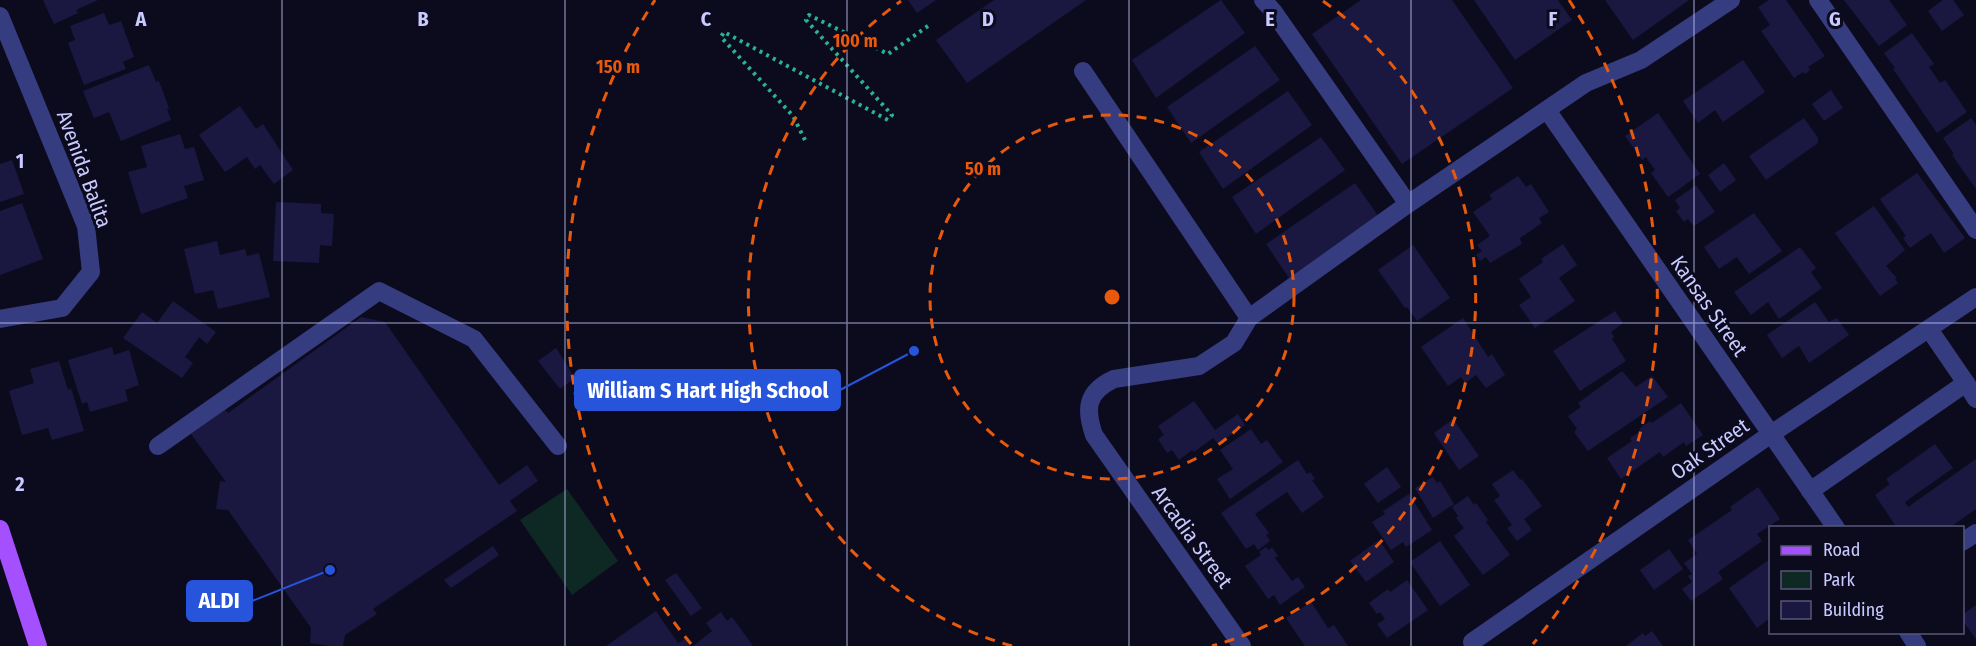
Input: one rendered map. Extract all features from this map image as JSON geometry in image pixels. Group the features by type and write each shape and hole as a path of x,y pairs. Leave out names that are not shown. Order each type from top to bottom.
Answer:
{"main road":[{"path":"0,529 38,646"}],"street":[{"path":"1263,0 1408,204"},
{"path":"1083,71 1249,318 1408,204 1586,83 1641,60 1731,0"},
{"path":"1818,0 1976,230"},
{"name":"Avenida Balita","path":"0,16 86,226 92,272 62,308 0,319"},
{"name":"Kansas Street","path":"1547,110 1835,526"},
{"path":"158,446 379,291 474,339 558,446"},
{"name":"Oak Street","path":"1472,642 1771,434 1976,297"},
{"name":"Arcadia Street","path":"1242,646 1105,454 1094,435 1088,407 1093,394 1102,384 1114,379 1199,366 1234,343 1249,318"},
{"path":"1810,491 1971,391 1929,329"}],"path":[{"path":"805,140 793,116 721,37 724,32 888,120 892,115 806,20 809,15 888,54 928,26"}],"green space":[{"path":"567,489 618,561 572,595 520,520"}],"building":[{"path":"43,0 98,0 76,10 78,13 54,24"},
{"path":"908,0 936,0 917,13"},
{"path":"994,0 1086,0 967,83 936,40"},
{"path":"1221,0 1245,33 1156,98 1132,60"},
{"path":"1361,0 1452,0 1513,88 1402,164 1312,34"},
{"path":"1474,0 1558,0 1572,20 1515,60"},
{"path":"1605,0 1689,0 1633,40"},
{"path":"1769,0 1786,0 1825,56 1808,67 1810,70 1805,74 1803,72 1794,78 1761,31 1770,25 1758,7"},
{"path":"1844,0 1889,0 1907,25 1879,46"},
{"path":"1943,0 1953,0 1964,15 1942,31 1928,11"},
{"path":"104,13 109,25 121,21 134,57 123,62 126,69 84,85 68,43 75,40 70,26"},
{"path":"1912,33 1934,64 1929,67 1940,83 1945,80 1967,112 1937,133 1884,53"},
{"path":"1255,46 1280,80 1191,143 1167,107"},
{"path":"1743,60 1765,92 1723,122 1715,110 1698,123 1683,101"},
{"path":"149,65 156,82 159,81 171,120 121,141 109,112 94,118 83,91"},
{"path":"1831,90 1843,108 1824,121 1812,104"},
{"path":"1288,91 1312,125 1223,189 1199,152"},
{"path":"240,106 256,129 263,124 293,170 274,184 260,165 255,169 247,157 225,172 199,135"},
{"path":"1658,113 1700,174 1668,197 1651,173 1655,170 1646,157 1642,160 1625,136"},
{"path":"1804,118 1818,138 1818,143 1766,180 1749,156"},
{"path":"1971,118 1976,125 1976,189 1943,138"},
{"path":"180,134 185,149 194,147 204,180 184,186 188,198 141,214 128,172 147,167 141,146"},
{"path":"1321,137 1345,170 1256,234 1232,197"},
{"path":"12,160 24,194 0,202 0,164"},
{"path":"1724,163 1736,180 1720,192 1708,175"},
{"path":"1917,173 1965,238 1944,253 1931,233 1910,248 1903,238 1906,236 1880,199"},
{"path":"1518,176 1526,187 1531,184 1549,212 1539,218 1542,223 1520,238 1522,244 1490,263 1486,257 1480,261 1476,255 1482,251 1477,245 1490,236 1473,212 1492,199 1489,195"},
{"path":"1355,183 1379,217 1291,281 1266,244"},
{"path":"1696,185 1715,212 1694,226 1688,219 1684,222 1676,211 1680,208 1675,200"},
{"path":"276,202 321,204 321,213 334,214 332,246 320,245 319,263 273,261"},
{"path":"22,203 43,259 0,275 0,211"},
{"path":"1874,206 1905,250 1886,266 1897,278 1895,279 1898,283 1880,296 1835,233"},
{"path":"1754,213 1782,251 1749,274 1737,257 1719,269 1704,247"},
{"path":"217,241 220,255 245,249 247,256 259,253 270,297 218,309 213,290 195,294 184,249"},
{"path":"1563,244 1577,265 1559,278 1575,301 1535,328 1519,305 1531,297 1519,279 1543,262 1541,259"},
{"path":"1413,245 1450,298 1417,321 1378,270"},
{"path":"1800,247 1816,268 1811,272 1822,288 1779,319 1768,302 1751,315 1734,292"},
{"path":"173,301 216,332 207,344 199,337 185,357 193,363 182,378 123,338 142,312 157,323"},
{"path":"1815,302 1829,322 1837,318 1849,335 1809,363 1799,346 1782,358 1767,335"},
{"path":"1615,311 1623,323 1611,332 1614,337 1612,339 1626,361 1580,391 1553,351"},
{"path":"361,317 385,322 499,485 527,465 538,481 510,501 517,511 373,609 377,614 345,635 343,646 330,646 310,643 311,628 228,510 216,509 220,481 226,482 191,434 225,410 228,413"},
{"path":"1463,318 1488,357 1492,354 1505,375 1486,388 1476,375 1465,383 1461,377 1448,386 1421,347"},
{"path":"112,347 114,355 129,350 139,385 125,390 128,401 90,412 87,402 82,404 68,360"},
{"path":"556,348 575,378 560,389 538,361"},
{"path":"59,361 68,390 71,388 84,431 52,440 48,428 22,435 9,391 34,383 30,369"},
{"path":"1622,371 1636,387 1652,376 1668,397 1588,451 1574,432 1577,429 1568,416 1581,407 1578,403"},
{"path":"1194,401 1215,430 1238,414 1245,425 1218,444 1213,438 1179,460 1172,450 1167,453 1158,439 1164,435 1158,426"},
{"path":"1681,403 1703,435 1686,446 1684,442 1663,457 1660,452 1621,479 1607,458 1632,441 1630,438 1641,431 1639,429"},
{"path":"1453,419 1479,456 1459,470 1434,433"},
{"path":"1251,429 1261,444 1267,440 1283,462 1230,499 1217,479 1233,469 1220,450"},
{"path":"1935,444 1953,468 1905,502 1908,507 1976,459 1976,509 1952,526 1896,526 1875,495 1890,484 1886,479"},
{"path":"1298,460 1307,474 1310,472 1315,479 1312,480 1324,497 1302,513 1287,492 1255,514 1269,533 1266,535 1270,541 1258,550 1254,544 1246,549 1221,513"},
{"path":"1387,467 1401,487 1378,503 1364,484"},
{"path":"1513,470 1542,506 1524,519 1532,530 1517,541 1507,528 1512,525 1494,500 1500,496 1492,484"},
{"path":"1433,477 1437,483 1440,481 1454,504 1433,518 1415,488"},
{"path":"1758,487 1780,519 1757,534 1762,541 1718,572 1723,579 1691,601 1682,589 1692,582 1688,576 1692,574 1684,563 1697,554 1688,540 1732,510 1730,507"},
{"path":"1409,494 1432,530 1406,547 1403,542 1391,550 1372,522 1385,514 1383,511"},
{"path":"1468,496 1474,505 1476,503 1488,520 1486,522 1510,555 1483,575 1454,536 1464,528 1456,518 1458,516 1452,507"},
{"path":"1379,540 1394,562 1366,582 1350,561"},
{"path":"1440,541 1470,585 1440,606 1410,562"},
{"path":"493,546 499,555 451,588 444,580"},
{"path":"1266,547 1269,550 1272,547 1278,556 1275,558 1292,581 1298,577 1305,587 1280,605 1274,595 1268,599 1245,566 1261,555 1259,552"},
{"path":"1669,549 1683,569 1654,590 1640,570"},
{"path":"1769,560 1769,619 1757,628 1729,588"},
{"path":"676,573 702,608 691,616 665,580"},
{"path":"1407,580 1428,610 1387,638 1377,624 1385,619 1380,612 1377,614 1369,603 1388,589 1390,592"},
{"path":"1311,602 1328,628 1334,625 1348,646 1305,646 1286,618"},
{"path":"1976,605 1976,639 1964,623 1964,614"},
{"path":"656,611 678,643 685,639 690,646 606,646"},
{"path":"721,612 727,621 732,617 753,646 693,646 712,631 706,623"},
{"path":"1652,631 1663,646 1626,646 1643,633 1645,636"}],"place":[{"name":"William S Hart High School","path":"914,351"},
{"name":"ALDI","path":"330,570"}]}
